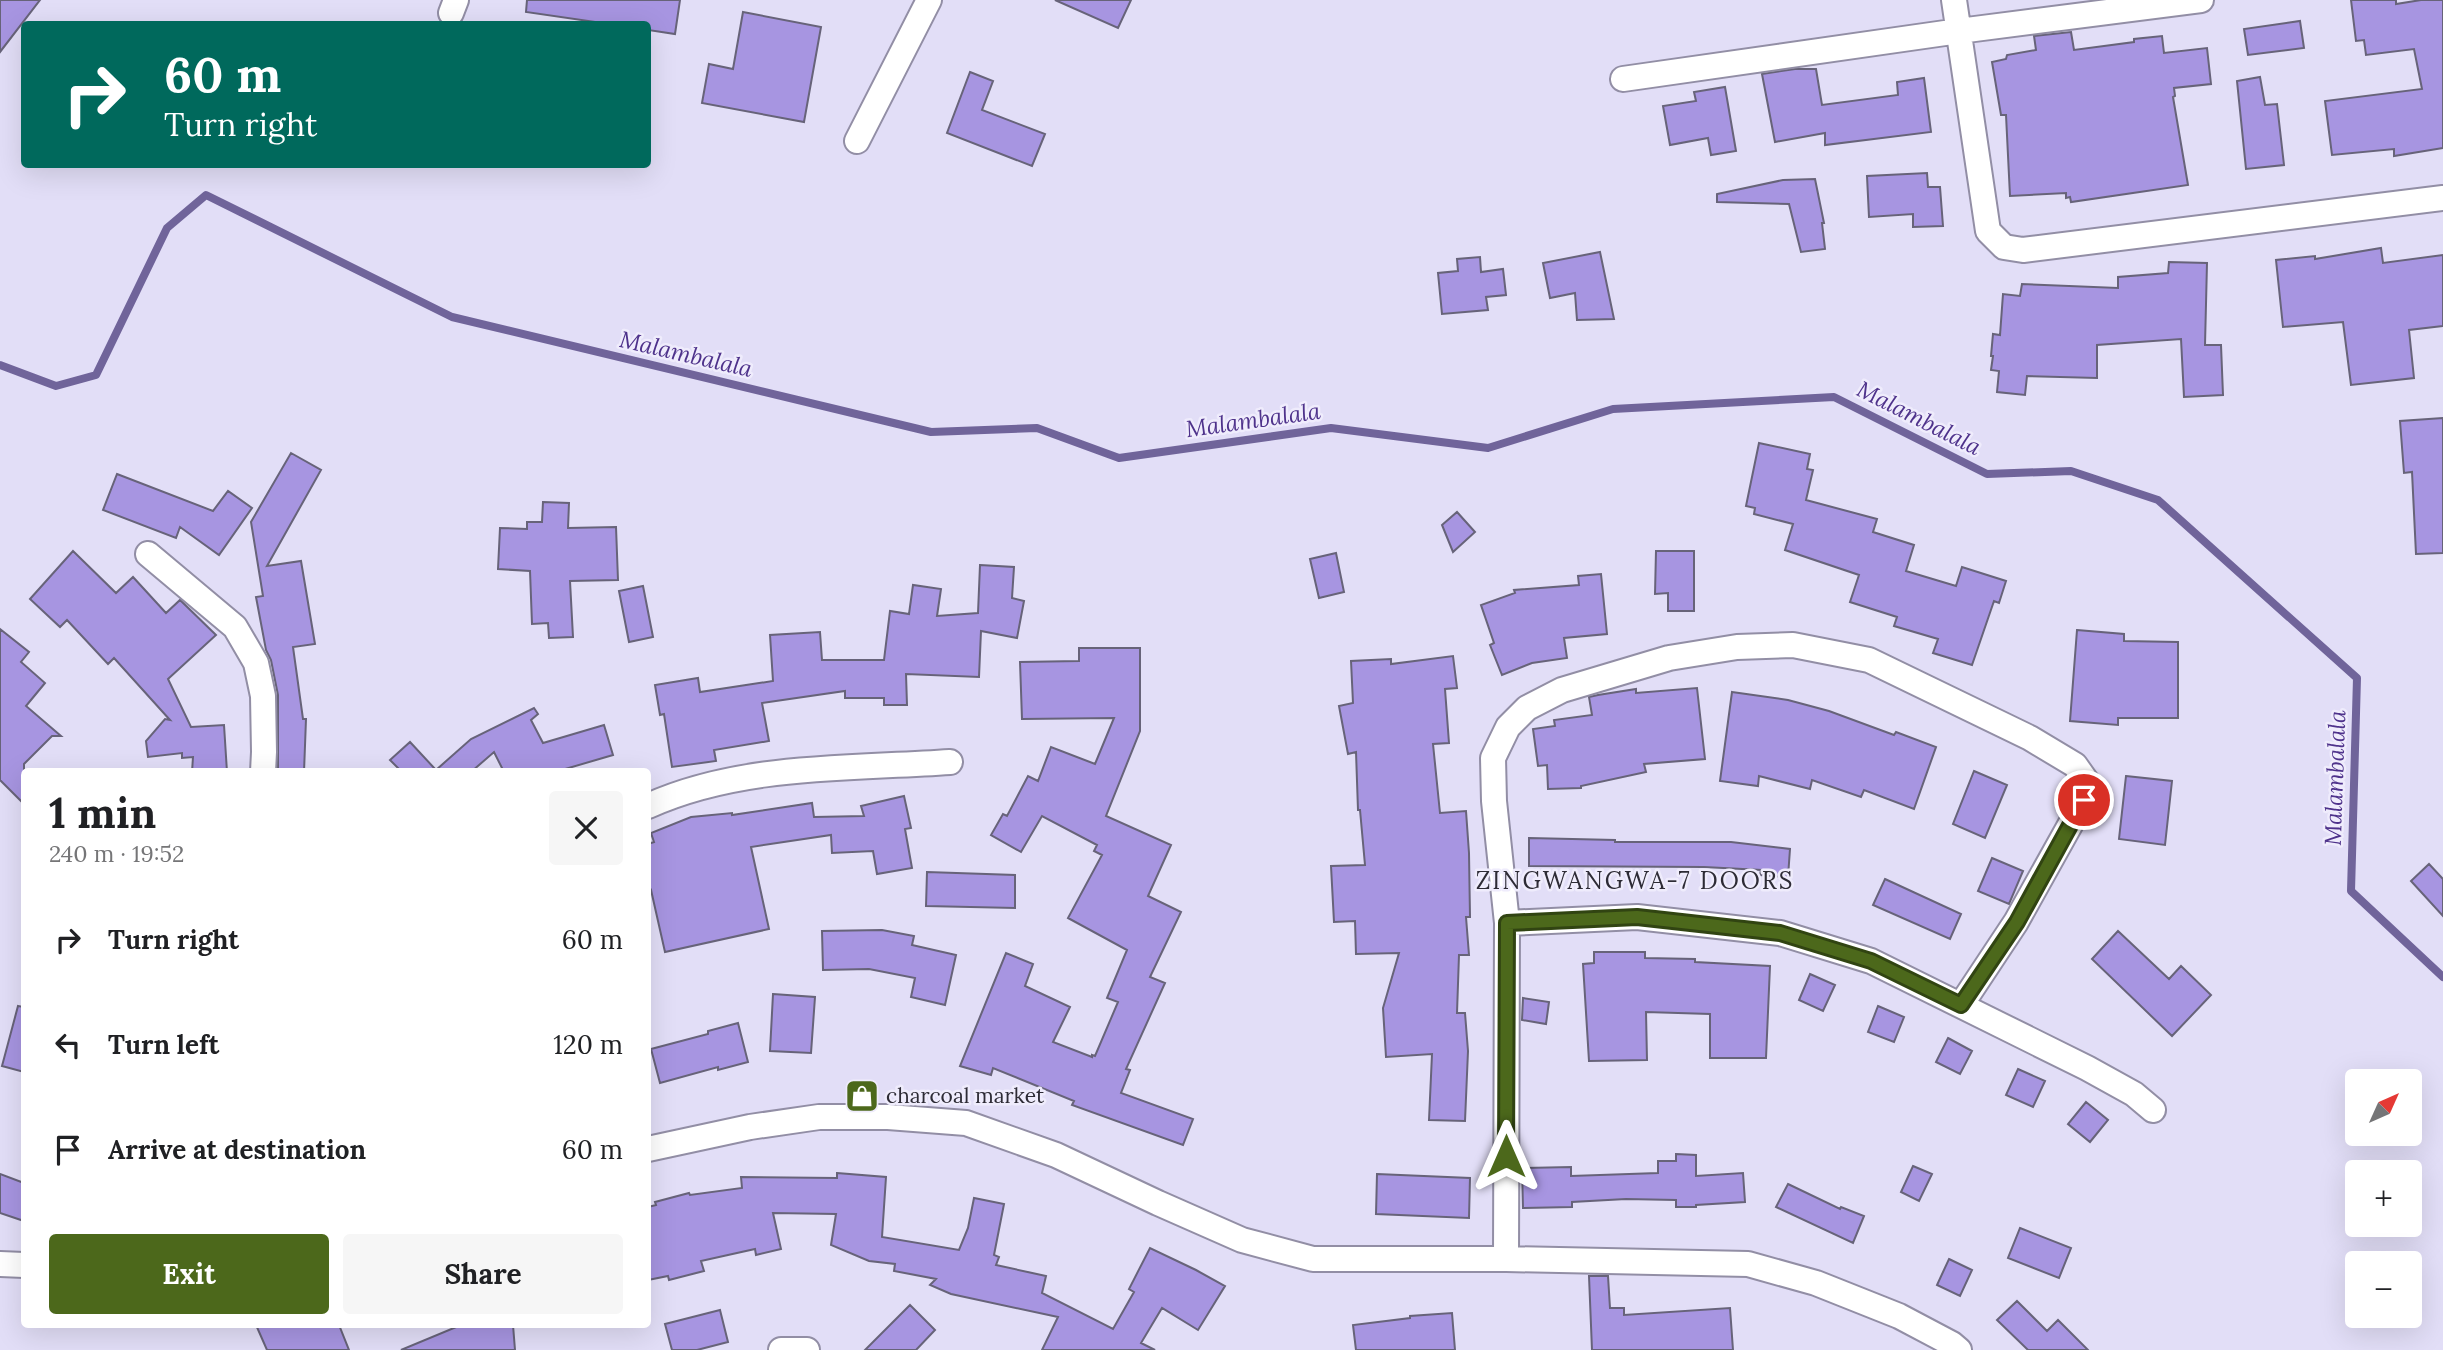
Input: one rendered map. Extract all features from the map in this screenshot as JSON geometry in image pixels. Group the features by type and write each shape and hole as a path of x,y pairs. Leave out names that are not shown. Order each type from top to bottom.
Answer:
{"street":[{"path":"857,141 929,0"},
{"path":"1954,0 1987,231 2004,247 2023,250 2443,198"},
{"path":"1623,79 2201,0"},
{"path":"148,554 234,627 256,663 263,696 263,768"},
{"path":"1506,1259 1507,923 1494,801 1493,758 1508,727 1527,708 1562,691 1669,658 1737,647 1793,645 1869,660 2030,738 2075,765 2087,782 2084,800 2023,910 1961,1005"},
{"path":"651,805 723,782 825,768 950,762"},
{"path":"1507,923 1637,917 1780,933 1871,961 2087,1068 2134,1094 2153,1110"},
{"path":"651,1148 750,1127 819,1117 888,1117 966,1123 1056,1156 1242,1240 1313,1259 1506,1259 1748,1264 1816,1283 1899,1316 1959,1350"},
{"path":"0,1264 21,1265"},
{"path":"781,1350 807,1350"}],"building":[{"path":"0,0 40,0 24,21 21,21 0,52"},
{"path":"527,0 680,0 675,34 651,30 651,21 588,21 526,12"},
{"path":"1055,0 1131,0 1118,28"},
{"path":"2351,0 2396,0 2396,4 2443,0 2443,148 2394,156 2394,149 2332,155 2325,101 2422,89 2414,49 2366,55 2364,40 2356,41"},
{"path":"743,12 821,27 804,122 702,103 709,64 733,69"},
{"path":"2300,21 2304,48 2248,55 2244,29"},
{"path":"2071,32 2074,50 2162,36 2164,53 2207,48 2211,84 2174,88 2173,97 2188,185 2071,202 2070,197 2066,198 2066,193 2010,196 2006,115 2001,115 1992,62 2006,59 2007,55 2036,50 2034,36"},
{"path":"1816,69 1822,105 1898,95 1897,82 1924,78 1931,132 1825,145 1825,133 1775,142 1762,74"},
{"path":"970,72 993,81 982,110 1045,134 1032,166 947,133"},
{"path":"2260,77 2265,105 2277,104 2284,165 2246,169 2237,81"},
{"path":"1725,87 1736,151 1711,155 1708,138 1670,145 1663,106 1696,101 1694,92"},
{"path":"1927,173 1928,187 1940,187 1943,226 1913,227 1913,214 1869,217 1867,176"},
{"path":"1815,179 1824,223 1825,249 1801,252 1789,204 1717,202 1717,194 1783,180"},
{"path":"2381,248 2383,263 2443,255 2443,326 2409,330 2414,378 2351,385 2343,322 2283,327 2276,260 2315,256 2315,259"},
{"path":"1600,252 1614,319 1577,320 1575,293 1550,298 1543,263"},
{"path":"1480,257 1481,272 1503,269 1506,295 1486,297 1488,310 1442,314 1438,273 1458,271 1457,259"},
{"path":"2169,262 2207,263 2205,345 2221,345 2223,395 2184,397 2181,339 2097,345 2097,378 2027,376 2025,395 1997,392 1999,371 1991,370 1991,356 1993,334 2000,335 2003,294 2020,296 2022,284 2118,288 2118,277 2168,273"},
{"path":"2443,418 2443,553 2416,554 2412,472 2404,473 2400,421"},
{"path":"1759,443 1810,454 1807,469 1813,470 1806,500 1877,519 1873,532 1914,545 1906,571 1956,586 1962,567 2006,581 1999,603 1994,601 1972,665 1933,653 1938,639 1894,626 1897,617 1850,602 1859,575 1785,550 1793,524 1754,514 1755,508 1746,506"},
{"path":"291,453 321,470 267,566 301,561 315,644 293,647 303,719 306,719 304,768 278,768 278,695 256,597 263,596 251,522"},
{"path":"117,474 213,511 228,491 252,508 219,555 180,527 176,538 103,510"},
{"path":"543,502 569,503 568,528 616,527 618,580 570,581 573,637 549,638 548,623 532,624 530,571 498,569 500,528 527,529 527,522 542,522"},
{"path":"1457,512 1475,532 1453,552 1442,525"},
{"path":"73,551 116,593 133,577 166,613 180,600 216,635 168,679 191,727 224,725 227,768 192,768 193,757 182,758 182,753 148,757 146,741 165,719 170,720 114,658 108,664 67,620 60,627 30,599"},
{"path":"1656,551 1694,551 1694,611 1668,611 1668,593 1655,594"},
{"path":"1336,553 1344,592 1319,598 1310,559"},
{"path":"980,565 1014,567 1012,598 1024,601 1017,638 981,631 979,677 906,674 907,705 884,705 884,698 845,698 845,691 762,703 769,741 714,750 716,761 672,767 664,714 660,715 655,685 698,678 700,692 773,681 770,635 820,632 822,660 884,660 890,611 909,614 913,585 941,589 937,616 978,613"},
{"path":"1601,574 1607,634 1564,638 1567,658 1532,663 1502,675 1490,645 1494,643 1481,605 1515,593 1514,590 1579,585 1578,576"},
{"path":"643,586 653,637 629,642 619,591"},
{"path":"0,629 29,652 21,662 45,683 26,706 61,736 52,736 24,764 24,768 21,768 21,801 0,780"},
{"path":"2077,630 2124,634 2124,641 2178,642 2178,718 2118,718 2118,725 2070,721"},
{"path":"1079,648 1140,648 1140,731 1106,816 1171,845 1148,896 1181,912 1150,977 1165,983 1126,1069 1130,1070 1121,1093 1193,1119 1183,1145 1072,1105 1074,1101 993,1068 991,1075 960,1066 1006,953 1033,964 1025,986 1070,1007 1053,1042 1095,1056 1118,1002 1107,998 1127,950 1068,918 1102,855 1094,851 1097,845 1042,816 1021,852 991,835 1003,814 1007,816 1028,776 1038,781 1051,747 1095,764 1114,718 1022,719 1020,662 1079,661"},
{"path":"1453,656 1457,688 1445,689 1449,743 1433,744 1440,813 1466,811 1470,917 1466,917 1469,955 1459,955 1457,1013 1465,1013 1468,1051 1465,1121 1429,1120 1432,1054 1386,1057 1383,1008 1399,953 1356,954 1355,921 1334,922 1331,866 1365,865 1358,810 1356,752 1348,754 1339,706 1353,703 1351,661 1391,659 1391,664"},
{"path":"1697,688 1705,759 1644,764 1646,772 1581,788 1548,789 1547,765 1538,766 1533,729 1555,726 1554,720 1592,715 1589,697 1636,689 1636,693"},
{"path":"1732,692 1788,700 1829,711 1936,747 1914,809 1864,790 1861,797 1812,780 1810,789 1759,776 1758,786 1720,781"},
{"path":"534,708 538,714 531,720 543,743 604,725 613,755 569,768 502,768 494,752 476,768 438,768 471,739"},
{"path":"410,742 434,768 398,768 390,760"},
{"path":"1974,771 2007,785 1985,838 1953,824"},
{"path":"2126,776 2172,781 2165,845 2119,839"},
{"path":"904,796 911,828 905,829 912,868 877,874 873,851 832,853 831,835 751,847 769,929 665,952 651,890 651,843 654,842 651,833 691,817 732,815 812,803 814,817 864,816 861,806"},
{"path":"1529,838 1615,842 1731,842 1790,849 1788,877 1760,875 1761,870 1704,867 1529,866"},
{"path":"1992,858 2023,871 2009,904 1978,891"},
{"path":"2429,864 2443,879 2443,916 2411,881"},
{"path":"927,872 1015,875 1015,908 926,906"},
{"path":"1885,879 1961,914 1950,939 1873,905"},
{"path":"882,930 914,936 912,945 956,955 945,1005 911,997 915,978 869,969 823,970 822,931"},
{"path":"2118,931 2169,979 2181,966 2211,995 2172,1036 2092,959"},
{"path":"1594,952 1645,952 1645,958 1695,959 1695,962 1770,966 1766,1058 1710,1058 1710,1014 1646,1012 1647,1060 1589,1061 1583,964 1594,963"},
{"path":"1810,974 1835,985 1823,1011 1799,1000"},
{"path":"773,994 815,997 811,1053 770,1051"},
{"path":"1523,998 1549,1002 1546,1024 1522,1020"},
{"path":"18,1006 21,1006 21,1071 2,1066"},
{"path":"1878,1006 1904,1017 1894,1042 1868,1032"},
{"path":"738,1023 748,1062 718,1070 718,1067 660,1083 651,1049"},
{"path":"1948,1038 1972,1051 1960,1074 1936,1062"},
{"path":"2018,1069 2045,1081 2033,1107 2006,1095"},
{"path":"2086,1102 2108,1120 2090,1142 2068,1124"},
{"path":"1676,1154 1696,1155 1696,1176 1743,1173 1745,1202 1676,1207 1676,1200 1626,1199 1572,1202 1572,1207 1523,1208 1522,1168 1571,1167 1571,1176 1658,1173 1658,1161 1676,1161"},
{"path":"1913,1166 1932,1174 1919,1201 1901,1192"},
{"path":"837,1173 886,1177 882,1237 959,1250 968,1228 974,1198 1004,1204 994,1255 999,1257 996,1265 1046,1276 1042,1293 1113,1329 1134,1292 1129,1289 1150,1248 1225,1286 1198,1330 1162,1308 1141,1343 1155,1350 1042,1350 1058,1317 951,1294 930,1285 936,1279 894,1271 895,1264 869,1261 831,1245 836,1214 773,1213 781,1249 756,1255 755,1249 701,1261 704,1271 669,1280 668,1276 651,1279 651,1206 656,1205 655,1202 689,1193 742,1188 741,1177 837,1178"},
{"path":"0,1174 21,1182 21,1220 0,1213"},
{"path":"1377,1174 1470,1178 1469,1218 1376,1214"},
{"path":"1788,1184 1840,1209 1841,1207 1864,1216 1853,1243 1776,1207"},
{"path":"2020,1228 2071,1248 2059,1278 2008,1258"},
{"path":"1949,1259 1972,1270 1960,1296 1937,1285"},
{"path":"1589,1276 1608,1276 1610,1308 1624,1308 1624,1315 1730,1308 1733,1350 1592,1350"},
{"path":"2017,1301 2047,1331 2058,1320 2088,1350 2028,1350 1997,1320"},
{"path":"910,1305 935,1330 916,1350 865,1350"},
{"path":"720,1310 728,1342 697,1350 672,1350 665,1324"},
{"path":"1452,1313 1455,1350 1356,1350 1353,1325"},
{"path":"257,1328 340,1328 349,1350 267,1350"},
{"path":"454,1328 513,1328 515,1350 401,1350"}],"waterway":[{"name":"Malambalala","path":"0,365 56,386 96,375 167,228 206,195 452,317 931,432 1037,428 1119,458 1331,428 1488,448 1613,409 1834,397 1987,474 2071,471 2158,500 2357,678 2351,891 2443,977"}],"place":[{"name":"charcoal market","path":"862,1096"}],"district":[{"name":"ZINGWANGWA-7 DOORS","path":"1635,881"}],"route":[{"path":"1506,1156 1507,923 1637,917 1780,933 1871,961 1961,1005 2017,922 2084,800"}]}
